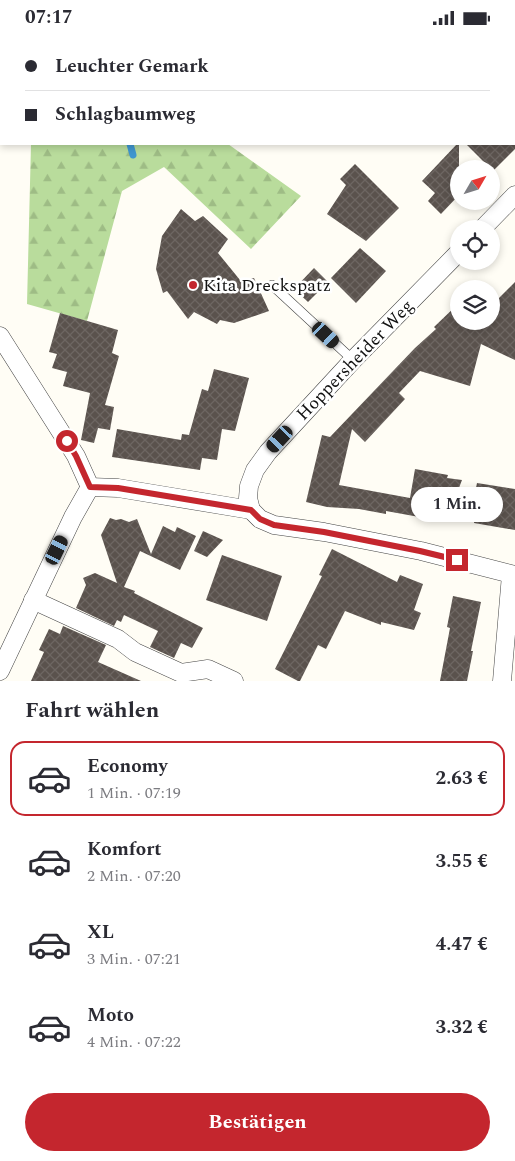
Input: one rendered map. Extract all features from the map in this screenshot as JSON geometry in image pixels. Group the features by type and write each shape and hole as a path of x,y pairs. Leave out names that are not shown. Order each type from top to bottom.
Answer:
{"street":[{"path":"491,220 515,195"},
{"name":"Hoppersheider Weg","path":"251,510 248,498 249,486 254,470 268,452 353,360 450,261"},
{"path":"0,336 76,456 90,487"},
{"path":"90,487 118,488 251,510 260,519 274,525 324,532 420,551 513,575 502,681"},
{"path":"0,671 73,517 90,487"},
{"path":"33,600 118,639 134,652 181,673 208,669 234,681"}],"lane":[{"path":"272,285 353,360"}],"green space":[{"path":"31,145 229,145 301,196 251,249 164,167 122,191 87,321 27,304"}],"building":[{"path":"456,145 459,145 459,160 450,160 450,204 441,214 428,201 435,193 422,181"},
{"path":"467,145 515,145 515,149 500,164 500,160 482,160"},
{"path":"355,164 399,208 366,241 327,214 346,185 340,179"},
{"path":"181,209 195,221 203,216 228,239 218,253 240,280 254,278 269,311 234,323 220,320 217,324 194,312 188,319 167,291 163,293 156,269 162,236"},
{"path":"360,248 386,271 356,303 331,278"},
{"path":"314,268 328,282 308,302 294,289"},
{"path":"515,282 515,360 481,344 470,386 420,371 399,393 405,399 365,442 352,429 339,485 410,498 415,469 448,475 447,478 462,480 451,509 438,507 436,520 386,511 386,514 359,509 327,507 306,502 322,435 330,437 415,348 436,329 434,327 450,312 450,330 500,330 500,297"},
{"path":"60,313 118,330 112,353 119,356 105,405 114,407 110,430 98,428 94,443 81,440 90,393 63,386 67,372 52,368 57,354 49,352"},
{"path":"214,369 249,378 235,431 222,429 217,460 202,458 200,470 112,457 117,429 181,440 182,434 189,435 202,389 208,391"},
{"path":"477,483 515,489 515,530 474,523 475,517 470,517"},
{"path":"110,518 129,522 137,519 151,554 163,526 175,532 177,527 196,536 180,570 140,551 124,587 135,591 134,593 203,628 192,648 181,643 174,658 150,647 158,631 124,615 121,622 117,620 114,626 76,608 86,585 83,578 95,573 117,583 101,535"},
{"path":"203,531 223,540 207,557 194,551"},
{"path":"332,549 397,582 400,575 423,584 414,610 421,613 414,630 381,622 381,625 345,611 326,649 318,645 300,681 298,681 275,669 322,576 319,575"},
{"path":"222,555 282,576 267,621 206,600"},
{"path":"453,596 481,602 467,681 440,681 450,628 447,627"},
{"path":"63,626 106,645 98,662 141,681 31,681 44,652 39,650 49,629 60,634"}],"waterway":[{"path":"130,145 133,155"}],"place":[{"name":"Kita Dreckspatz","path":"193,285"}],"route":[{"path":"67,441 90,487 118,488 251,510 260,519 274,525 324,532 457,560"}]}
